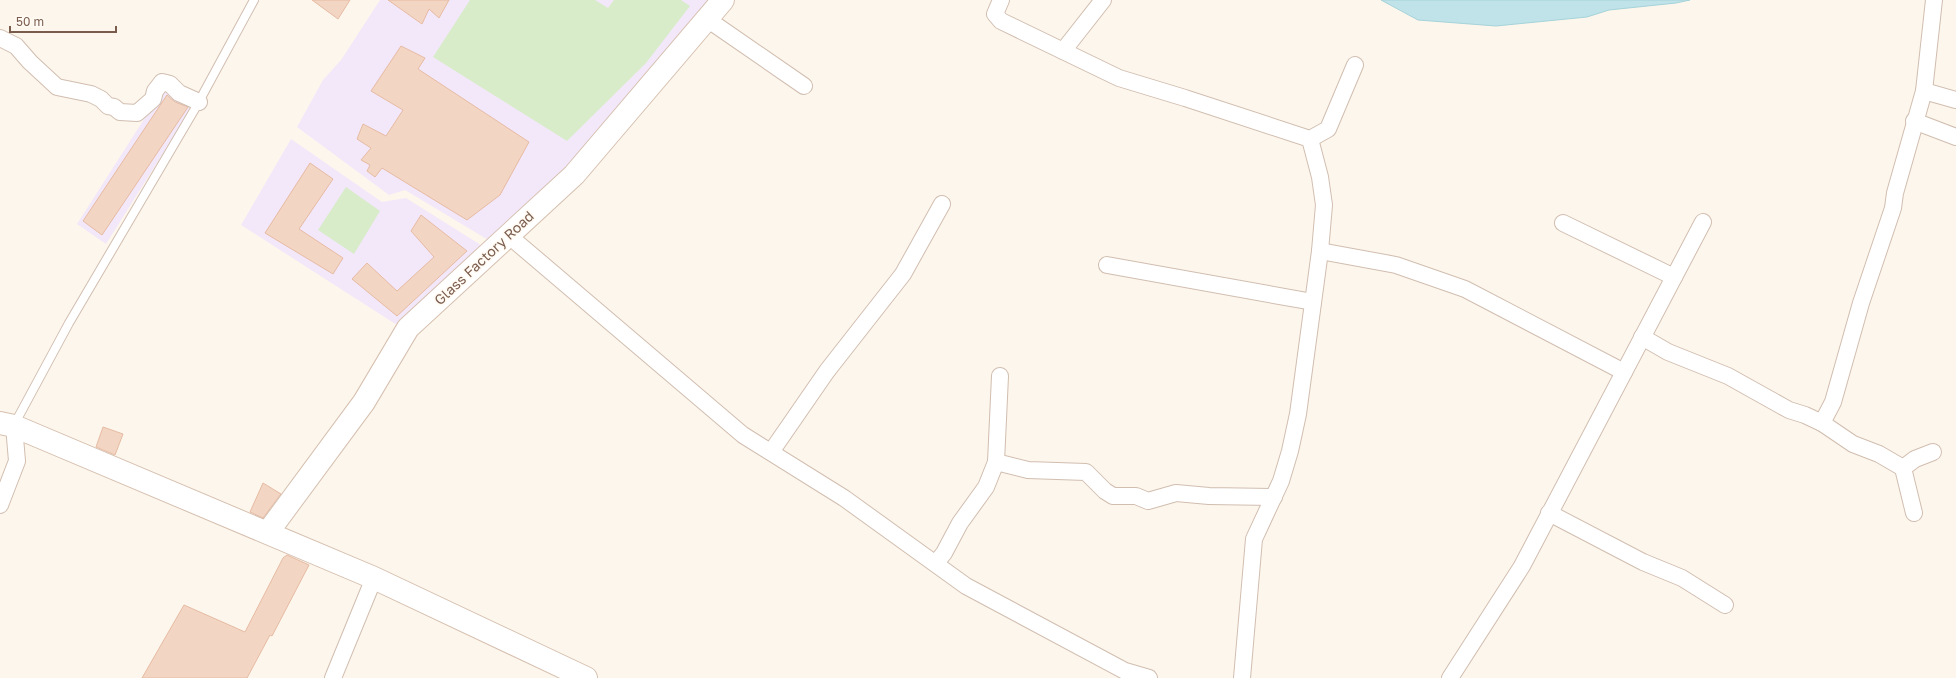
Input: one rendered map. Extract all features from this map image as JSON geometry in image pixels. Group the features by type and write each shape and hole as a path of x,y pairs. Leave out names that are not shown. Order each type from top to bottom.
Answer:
{"main road":[{"name":"Glass Factory Road","path":"268,532 364,402 408,328 574,175 723,0"},
{"path":"7,424 268,532 374,578 586,678"}],"street":[{"path":"1001,0 996,14 1001,21 1119,78 1185,98 1310,140"},
{"path":"1063,51 1103,0"},
{"path":"1822,423 1834,402 1861,303 1892,208 1914,121 1924,91 1934,0"},
{"path":"707,19 804,86"},
{"path":"0,38 16,46 30,62 57,87 91,94 101,99 108,106 114,107 120,112 137,113 153,99 155,91 162,82 170,84 179,93 199,102"},
{"path":"1310,140 1328,129 1355,65"},
{"path":"1924,91 1956,100"},
{"path":"1914,121 1956,137"},
{"path":"1242,678 1254,539 1281,481 1290,451 1298,414 1320,251 1324,204 1320,177 1310,140"},
{"path":"771,452 827,371 903,274 942,204"},
{"path":"1450,678 1522,566 1703,222"},
{"path":"1563,223 1674,277"},
{"path":"508,235 743,435 844,498 966,586 1125,671 1149,678"},
{"path":"1320,251 1396,265 1465,289 1624,372"},
{"path":"1107,265 1313,302"},
{"path":"1642,337 1668,352 1728,376 1789,410 1805,415 1822,423 1853,444 1880,454 1904,468 1914,514"},
{"path":"936,563 944,553 960,523 986,487 996,462 1000,376"},
{"path":"0,505 17,461 7,424"},
{"path":"1904,468 1915,459 1933,452"},
{"path":"996,462 1028,470 1086,472 1105,491 1113,496 1136,496 1148,501 1176,493 1209,496 1274,497"},
{"path":"1549,513 1643,562 1682,578 1725,605"},
{"path":"333,678 374,578"}],"lane":[{"path":"7,424 69,323 199,102 254,0"}],"shaded area":[{"path":"380,0 711,0 584,155 490,241 405,190 389,195 297,127 323,80 341,60"},
{"path":"164,88 194,104 106,244 77,224"},
{"path":"291,139 382,202 406,198 484,247 397,325 241,225"}],"green space":[{"path":"470,0 595,0 608,8 614,0 681,0 690,6 646,63 567,141 433,57"},
{"path":"346,187 380,211 354,254 318,230"}],"water":[{"path":"1381,0 1690,0 1676,3 1609,10 1587,17 1496,26 1418,20"}],"building":[{"path":"312,0 350,0 338,19"},
{"path":"388,0 449,0 439,18 429,9 422,24"},
{"path":"401,46 425,58 418,69 529,142 500,195 467,220 382,168 375,177 367,171 370,165 361,160 371,148 357,139 363,124 386,136 403,110 371,91"},
{"path":"167,95 175,102 188,107 102,235 83,221"},
{"path":"310,163 333,179 299,229 343,258 333,274 265,233"},
{"path":"421,215 467,251 397,316 352,279 367,263 397,291 434,257 411,231"},
{"path":"103,427 123,434 115,455 96,447"},
{"path":"263,483 281,494 263,518 250,512"},
{"path":"287,555 309,565 272,636 270,635 247,678 142,678 184,605 245,632 283,558"}]}
